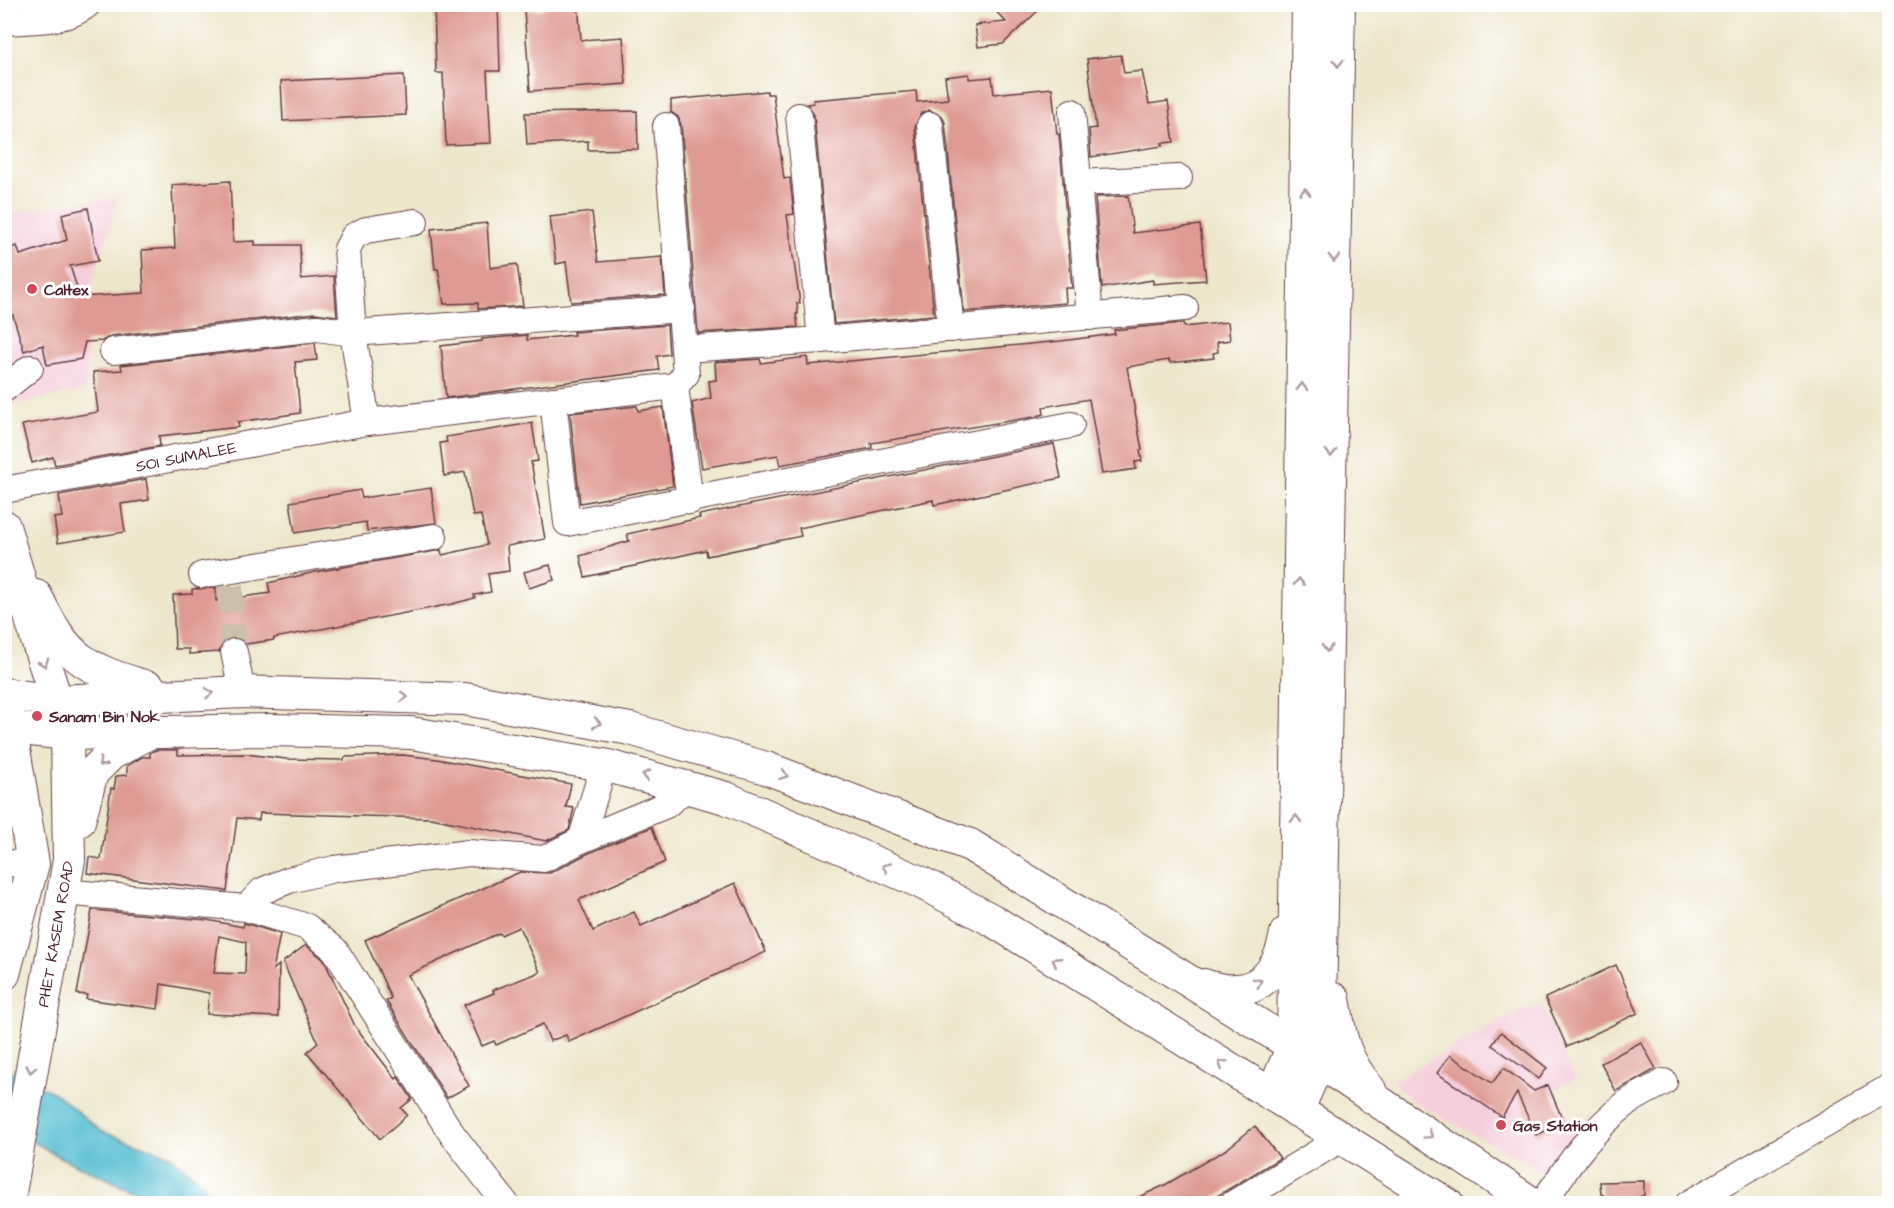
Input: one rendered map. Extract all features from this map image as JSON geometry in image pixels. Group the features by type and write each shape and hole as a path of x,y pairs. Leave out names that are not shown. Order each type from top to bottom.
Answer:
{"main road":[{"path":"1284,1103 1319,1062 1309,872 1308,4"},
{"path":"1284,1103 1293,1046 1309,872 1339,4"},
{"path":"8,535 44,613 72,655 102,674 171,694"},
{"name":"PHET KASEM ROAD","path":"8,535 37,640 67,734 69,860 8,1203"},
{"path":"5,693 58,701 242,692 465,699 630,729 766,768 970,845 1319,1062 1533,1203"},
{"name":"PHET KASEM ROAD","path":"4,974 19,863 5,693"},
{"path":"8,727 67,734 268,730 411,733 604,765 726,798 920,882 992,920 1448,1203"},
{"path":"69,860 92,772 111,754 151,732"},
{"path":"4,789 19,863"},
{"path":"1183,977 1223,991 1240,991 1263,982 1277,967 1309,872"},
{"path":"1309,872 1341,1040 1352,1068 1380,1102"}],"street":[{"path":"4,22 46,19 80,11 88,4"},
{"path":"1072,112 1090,317"},
{"path":"800,116 820,340"},
{"path":"930,125 951,329"},
{"path":"666,126 687,374 675,386 690,501"},
{"path":"1078,183 1179,178"},
{"path":"367,422 353,333 347,249 354,236 366,230 415,222"},
{"path":"685,349 820,340 1185,308"},
{"path":"113,351 317,328 353,333 682,309"},
{"path":"4,389 30,368"},
{"name":"SOI SUMALEE","path":"4,490 367,422 675,386"},
{"path":"553,400 567,523 690,501 1071,425"},
{"path":"202,575 434,537"},
{"path":"230,586 252,568"},
{"path":"234,652 242,692"},
{"path":"580,840 604,765"},
{"path":"246,908 262,891 289,879 334,869 469,853 544,859 580,840 666,805 688,786"},
{"path":"62,892 246,908 308,927 335,950 452,1134 506,1203"},
{"path":"1542,1203 1577,1153 1602,1125 1628,1102 1664,1082"},
{"path":"1688,1203 1890,1087"},
{"path":"1233,1203 1344,1137"}],"shaded area":[{"path":"119,198 92,283 85,390 5,407 5,212"},
{"path":"1540,1003 1575,1079 1554,1090 1579,1136 1547,1174 1410,1100 1393,1081 1505,1018"}],"water":[{"path":"5,1068 56,1094 101,1131 170,1155 201,1182 217,1203 157,1203 59,1157 5,1124"}],"building":[{"path":"434,4 498,4 500,71 487,71 491,143 446,145 443,73 436,73"},
{"path":"543,4 578,4 581,40 623,37 626,84 530,91 524,10 544,9"},
{"path":"989,4 1045,4 1003,44 978,47 975,25 1006,22"},
{"path":"1121,55 1124,73 1142,71 1149,104 1168,101 1174,142 1162,143 1163,146 1091,157 1089,129 1096,128 1087,59"},
{"path":"969,74 969,79 992,77 994,94 1052,88 1057,134 1059,134 1072,288 1065,288 1066,303 964,312 945,123 942,116 929,110 921,113 915,127 934,315 834,324 814,115 807,104 814,103 813,100 916,91 917,102 948,99 945,77"},
{"path":"404,75 406,115 283,121 281,81"},
{"path":"767,91 767,94 773,94 784,179 790,178 794,214 787,215 800,303 797,303 798,314 796,314 798,327 698,333 681,125 678,117 671,112 671,100"},
{"path":"637,111 638,149 588,150 588,141 527,145 525,113"},
{"path":"230,181 233,242 255,241 255,245 300,245 301,279 334,276 337,316 315,313 111,336 102,341 85,342 81,359 47,365 43,345 24,351 4,287 4,250 17,246 20,255 67,240 62,214 88,208 98,261 70,266 80,297 144,293 142,250 175,248 172,185"},
{"path":"1128,196 1133,233 1200,225 1206,280 1153,284 1153,280 1102,288 1095,197"},
{"path":"592,212 598,262 662,257 665,295 571,302 566,262 556,264 550,217"},
{"path":"487,223 490,268 517,264 523,306 478,309 478,303 444,304 438,269 435,269 431,229"},
{"path":"1228,322 1230,340 1217,342 1218,352 1213,353 1214,358 1170,363 1169,360 1127,367 1142,450 1140,450 1142,461 1135,462 1136,469 1102,474 1089,399 1043,407 1044,414 1034,417 871,443 872,448 780,465 778,455 702,468 692,403 711,398 709,381 716,380 715,362 760,359 761,363 807,357 808,365 1061,341 1115,334 1114,330 1123,329 1183,323 1184,327"},
{"path":"667,325 669,354 657,356 659,370 446,398 441,346 482,341 482,339 527,335 527,340 574,335 573,332"},
{"path":"315,343 317,360 295,362 300,413 238,422 239,427 159,436 160,446 55,465 53,457 32,463 22,425 98,412 93,372 122,370 121,365"},
{"path":"637,406 638,411 663,407 673,486 580,503 570,413"},
{"path":"532,423 538,461 531,462 545,539 507,546 509,571 488,574 491,592 474,595 475,598 452,604 274,638 274,640 246,644 239,638 231,637 224,641 219,652 189,654 189,649 175,649 173,595 192,594 192,589 216,588 216,601 270,593 268,583 315,572 441,550 442,555 487,545 481,515 473,516 465,472 444,476 440,443 447,442 446,437"},
{"path":"1054,444 1061,478 934,505 933,500 799,528 801,536 707,556 706,550 585,577 580,556 629,541 627,534 700,518 699,515"},
{"path":"146,479 149,500 121,504 125,532 58,543 54,518 62,517 59,495"},
{"path":"431,488 436,523 367,531 366,522 295,533 290,502 360,490 362,498"},
{"path":"550,565 554,580 529,588 524,572"},
{"path":"155,750 178,750 178,755 246,754 286,759 344,760 345,757 403,755 437,759 571,784 566,807 574,808 569,830 546,841 431,818 260,813 259,820 237,818 227,891 87,873 89,857 101,859 111,788 114,789 116,776 127,775 127,766 142,757 150,757 150,753"},
{"path":"652,827 665,862 579,900 593,931 634,912 641,926 735,883 766,952 569,1042 566,1035 550,1041 543,1024 496,1045 494,1041 482,1046 464,1005 494,993 493,990 540,972 519,927 501,935 499,933 408,975 469,1086 447,1098 386,1001 391,998 365,940 520,872 550,873 587,854"},
{"path":"92,910 207,920 243,927 244,923 280,934 273,970 279,965 278,1017 207,1014 209,993 161,984 158,1009 86,999 87,995 77,994","holes":["219,936 246,942 245,974 214,973"]},
{"path":"306,945 324,960 355,1026 396,1079 398,1077 412,1099 401,1108 407,1115 380,1139 307,1052 318,1043 283,962"},
{"path":"1616,965 1638,1013 1567,1047 1545,998"},
{"path":"1501,1032 1547,1068 1539,1079 1492,1045"},
{"path":"1641,1042 1656,1069 1616,1091 1601,1063"},
{"path":"1450,1055 1492,1083 1504,1068 1534,1091 1548,1085 1564,1123 1536,1135 1517,1093 1502,1117 1437,1073"},
{"path":"1255,1126 1280,1158 1224,1192 1205,1203 1126,1203 1165,1185 1227,1149"},
{"path":"1644,1181 1644,1195 1627,1203 1617,1203 1601,1194 1600,1182"}],"tunnel":[{"path":"230,586 234,652"}],"place":[{"name":"Caltex","path":"32,289"},
{"name":"Sanam Bin Nok","path":"37,716"},
{"name":"Gas Station","path":"1501,1125"}]}
